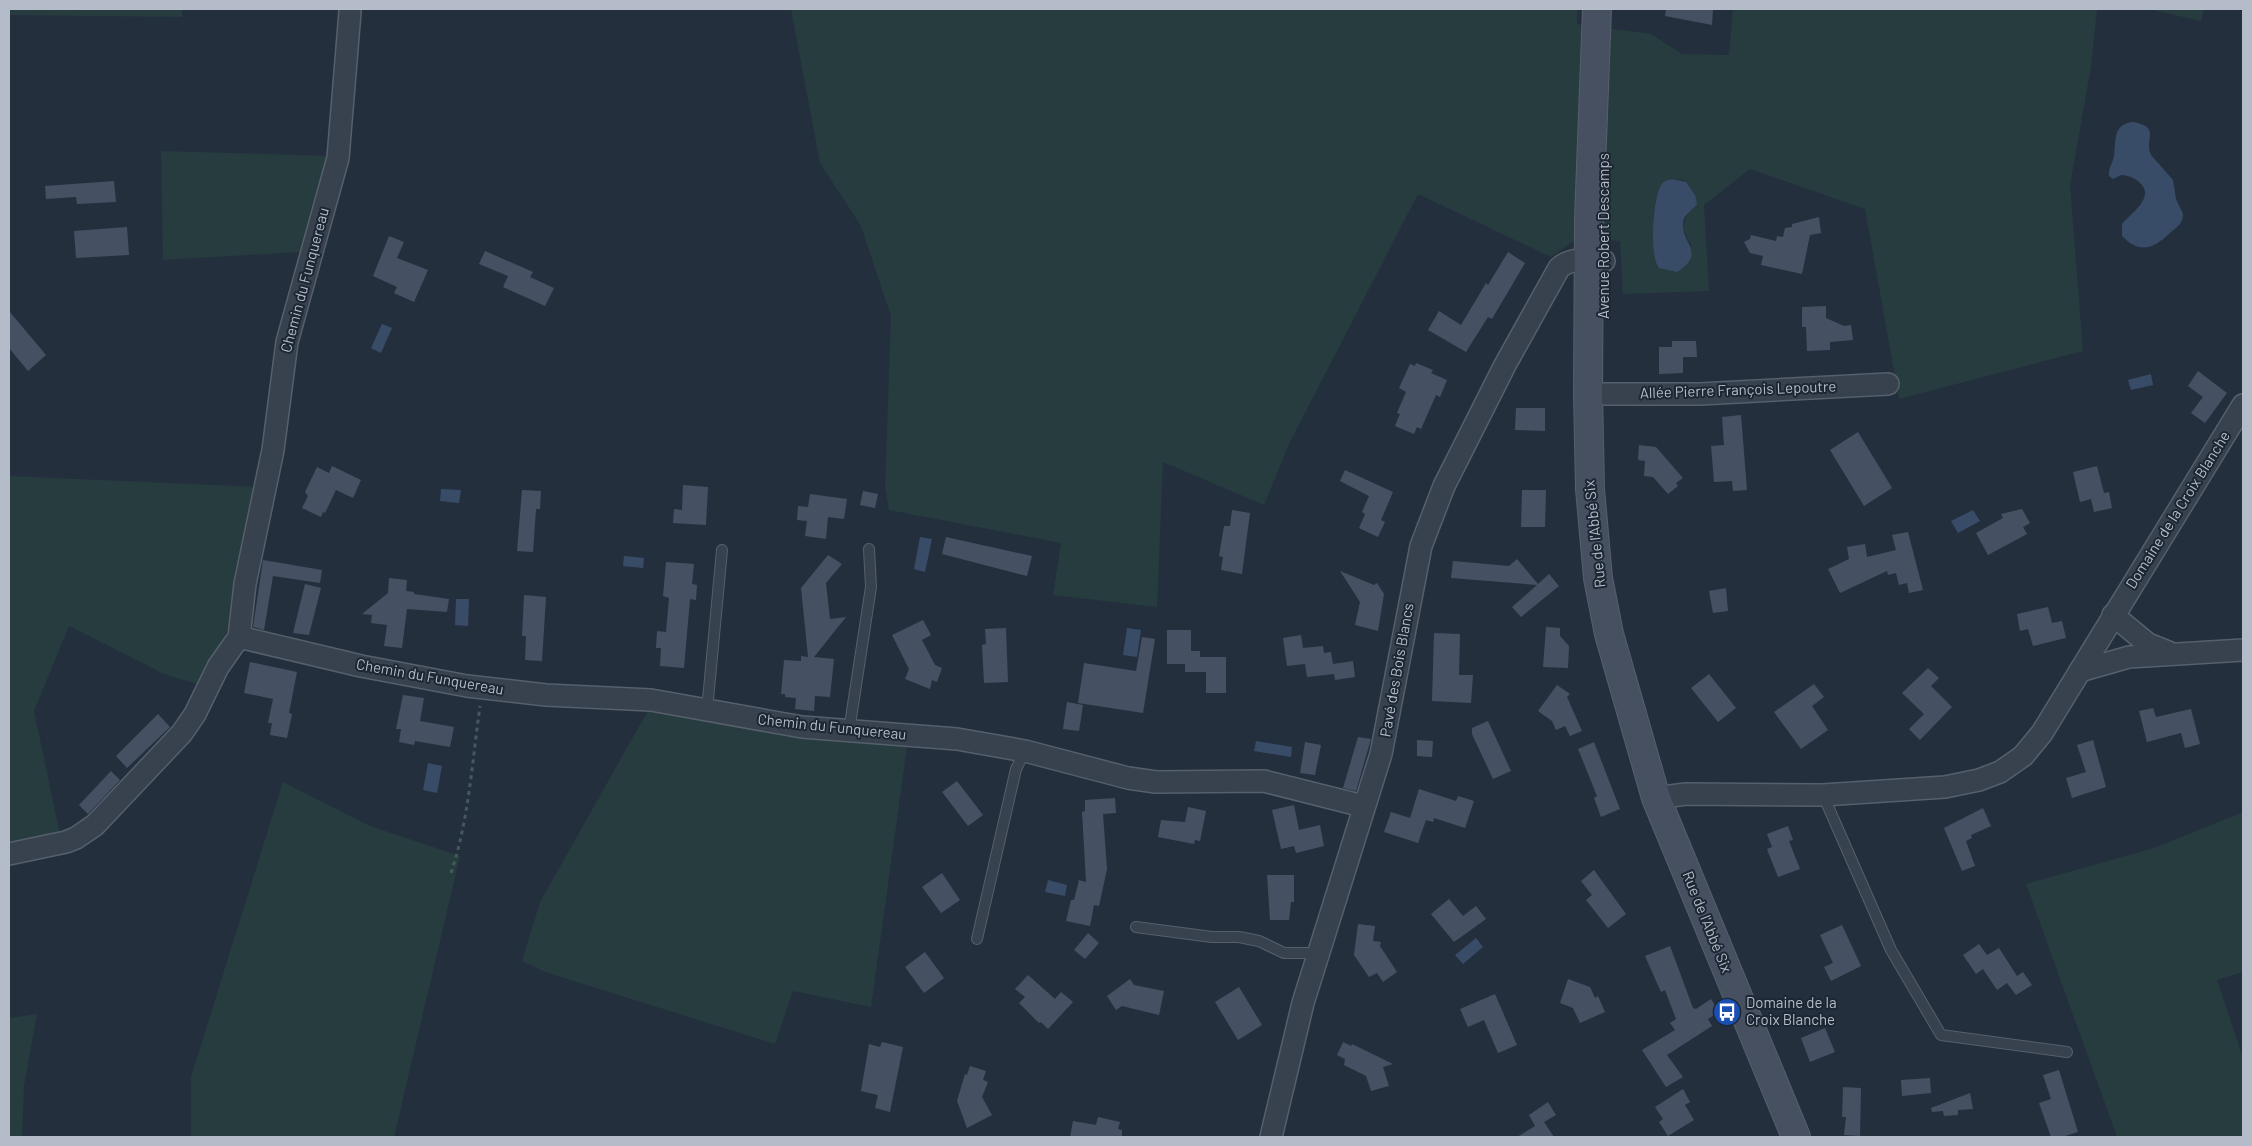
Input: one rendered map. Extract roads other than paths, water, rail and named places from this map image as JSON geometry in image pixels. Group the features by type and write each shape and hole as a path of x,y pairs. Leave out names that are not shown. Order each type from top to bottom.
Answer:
{"main road":[{"name":"Avenue Robert Descamps","path":"1595,457 1599,9"},
{"name":"Rue de l'Abbé Six","path":"1595,457 1604,520 1610,591 1628,703 1656,798 1796,1137"}],"street":[{"name":"Chemin du Funquereau","path":"9,854 53,846 76,838 95,825 182,733 195,714 218,667 240,637 247,576 273,450 287,342 296,303 338,158 350,12"},
{"name":"Pavé des Bois Blancs","path":"1271,1137 1298,1021 1363,806 1381,754 1388,726 1417,562 1436,505 1504,365 1559,268 1565,262 1596,260"},
{"name":"Allée Pierre François Lepoutre","path":"1596,394 1700,394 1888,384"},
{"name":"Domaine de la Croix Blanche","path":"1656,798 1714,793 1823,795 1914,790 1954,786 1989,777 2012,764 2031,746 2080,671 2243,405"},
{"path":"2113,615 2148,644 2174,653"},
{"name":"Chemin du Funquereau","path":"240,637 397,674 482,688 546,695 652,700 782,724 957,739 1025,751 1128,778 1156,782 1264,781 1363,806"},
{"path":"2080,671 2117,659 2174,653 2243,650"}],"lane":[{"path":"849,731 871,586 869,548"},
{"path":"707,710 722,550"},
{"path":"978,940 1016,769 1025,751"},
{"path":"1823,795 1891,950 1941,1035 2067,1052"},
{"path":"1136,927 1212,937 1239,937 1259,942 1284,953 1318,953"}],"water":[{"path":"2134,122 2147,127 2150,134 2149,149 2151,155 2173,180 2176,199 2183,214 2181,222 2175,229 2153,246 2147,247 2135,246 2122,236 2122,224 2144,199 2144,188 2139,182 2128,176 2121,175 2113,179 2109,176 2117,133 2122,125"},
{"path":"1672,179 1686,182 1695,195 1697,204 1687,214 1683,223 1683,230 1692,253 1686,265 1677,272 1659,268 1656,262 1653,241 1655,204 1660,187 1662,183"},
{"path":"382,324 392,328 381,353 371,348"},
{"path":"2151,374 2153,385 2131,390 2128,380"},
{"path":"441,489 461,490 459,503 440,501"},
{"path":"1973,510 1980,521 1958,533 1951,521"},
{"path":"920,537 932,539 925,572 914,569"},
{"path":"624,556 644,558 643,568 623,566"},
{"path":"456,599 469,599 468,626 455,625"},
{"path":"1127,628 1141,630 1137,657 1123,655"},
{"path":"1256,741 1292,747 1291,757 1254,751"},
{"path":"428,763 442,766 437,793 423,790"},
{"path":"1048,880 1067,885 1065,896 1045,892"},
{"path":"1476,938 1483,947 1463,964 1455,955"}],"place":[{"name":"Domaine de la Croix Blanche","path":"1727,1012"}]}
